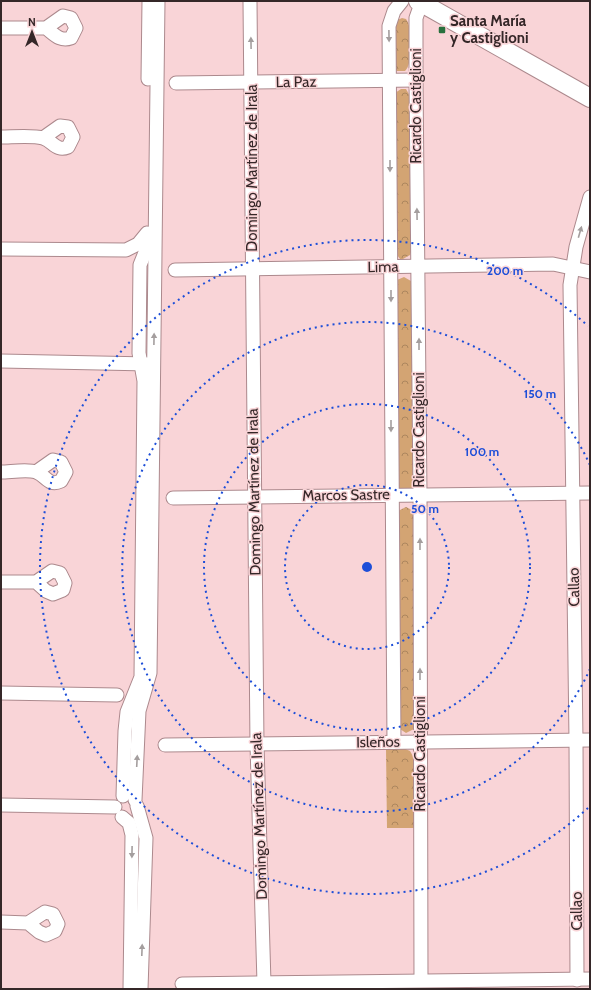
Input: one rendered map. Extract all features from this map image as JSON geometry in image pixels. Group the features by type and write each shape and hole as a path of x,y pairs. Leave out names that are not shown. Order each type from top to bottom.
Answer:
{"main road":[{"path":"420,2 590,98"}],"street":[{"path":"141,989 146,838 132,801 125,731 127,712 141,677 144,381 147,364 139,353 140,265 151,250 147,233 149,1"},
{"path":"1,805 119,812 128,817 133,815 136,811 132,801 139,711 150,673 147,364 158,1"},
{"name":"Domingo Martínez de Irala","path":"250,1 252,82 253,497 257,745 264,984"},
{"name":"Ricardo Castiglioni","path":"394,742 391,494 389,26 394,11 402,1"},
{"name":"Ricardo Castiglioni","path":"420,2 416,18 416,80 420,494 421,980"},
{"path":"1,28 46,28"},
{"name":"La Paz","path":"176,83 416,80"},
{"path":"1,137 43,138"},
{"name":"Callao","path":"584,980 576,740 570,285 576,247 590,197"},
{"path":"1,249 126,250 138,244 147,233"},
{"path":"126,250 133,255 140,265"},
{"name":"Lima","path":"174,270 252,270 553,264 573,267 590,272"},
{"path":"1,361 147,364"},
{"path":"1,472 36,472"},
{"name":"Marcos Sastre","path":"173,498 391,494 590,493"},
{"path":"1,582 36,582"},
{"path":"1,693 117,695 126,691 141,677"},
{"path":"117,695 127,712"},
{"name":"Isleños","path":"165,745 590,740"},
{"path":"130,989 132,835 129,823 119,812 119,799 132,801"},
{"path":"1,922 28,923"},
{"path":"182,984 264,984 421,980 584,980"}],"green space":[{"path":"402,18 406,19 410,30 411,54 408,67 405,71 397,71 394,68 393,22"},
{"path":"401,89 406,89 411,98 412,249 410,255 403,259 400,259 395,252 395,93"},
{"path":"404,277 411,281 412,285 414,486 412,489 402,491 399,489 397,280"},
{"path":"406,507 414,511 414,729 406,733 400,729 398,511"},
{"path":"403,748 410,751 414,758 414,828 387,828 386,749"}],"place":[{"name":"Santa María y Castiglioni","path":"442,30"}]}
